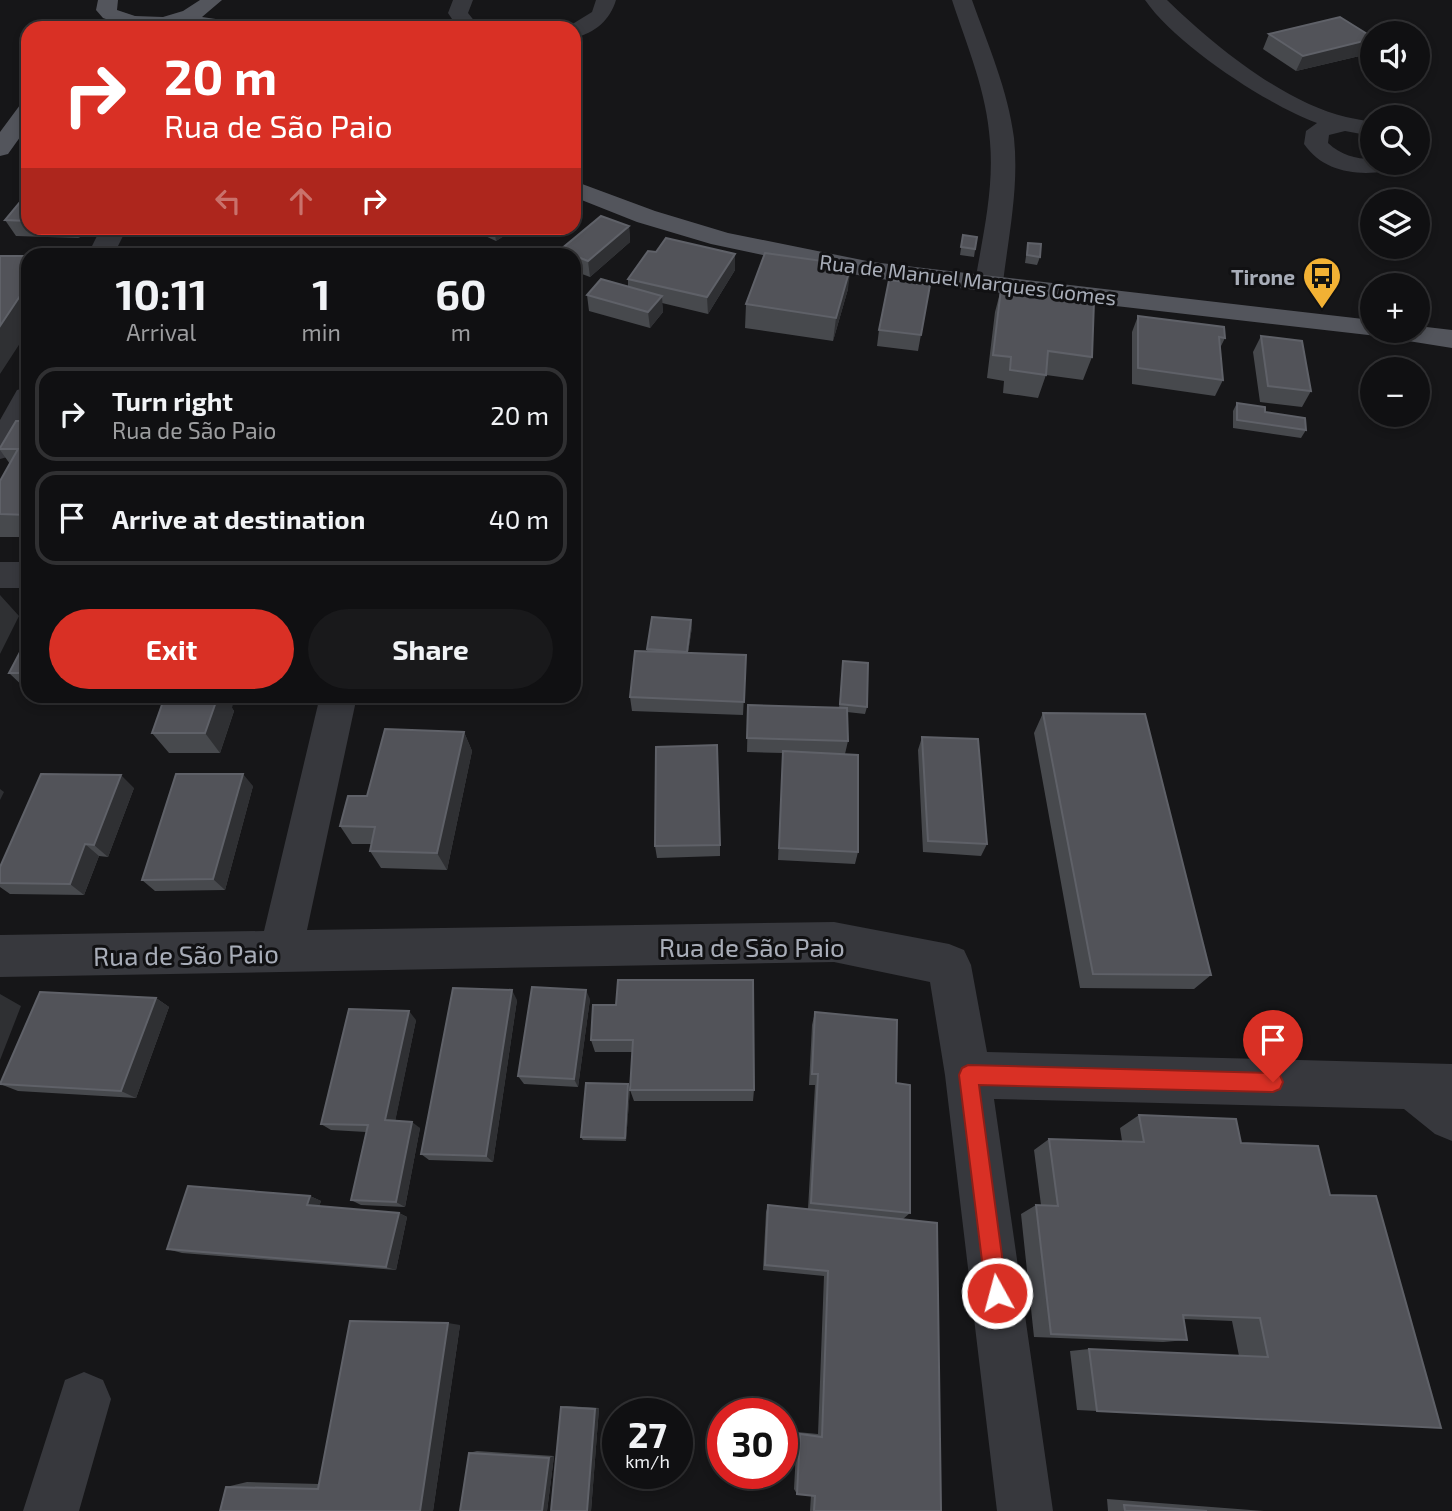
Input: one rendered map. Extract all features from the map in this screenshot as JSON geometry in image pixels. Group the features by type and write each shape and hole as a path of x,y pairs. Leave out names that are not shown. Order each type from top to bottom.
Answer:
{"main road":[{"path":"91,19 106,0"},
{"path":"106,0 106,10 110,14 128,21"},
{"path":"168,21 203,9 211,1 215,9 237,21"},
{"path":"174,20 183,21"},
{"path":"0,149 21,120"},
{"name":"Rua de Manuel Marques Gomes","path":"581,191 625,211 707,237 859,267 1360,328"},
{"path":"1430,336 1452,338"}],"street":[{"path":"462,21 458,13 463,0"},
{"path":"581,28 601,15 606,0"},
{"path":"962,0 996,108 1002,137 1003,183 989,282"},
{"path":"1155,0 1208,47 1293,104 1343,124 1360,127"},
{"path":"1293,104 1318,131"},
{"path":"1318,131 1343,124"},
{"path":"1318,131 1316,144 1321,151 1343,162 1360,165"},
{"path":"0,448 21,410"},
{"path":"0,575 21,575"},
{"path":"280,953 337,703"},
{"name":"Rua de São Paio","path":"0,956 834,942 949,965 968,1075"},
{"path":"1025,1511 968,1075 1432,1086 1452,1117"},
{"path":"51,1511 83,1399"}],"building":[{"path":"1340,17 1360,30 1360,42 1303,56 1269,34"},
{"path":"21,201 21,221 5,220"},
{"path":"601,216 629,226 588,261 581,258 581,248 562,248"},
{"path":"963,235 977,237 975,249 961,247"},
{"path":"666,238 735,254 707,297 628,279 648,251 656,252"},
{"path":"1028,243 1041,244 1040,257 1027,255"},
{"path":"765,253 851,265 836,318 746,304"},
{"path":"0,256 21,256 21,294 0,326"},
{"path":"601,279 662,296 648,312 587,295"},
{"path":"889,280 930,285 921,335 879,330"},
{"path":"1001,289 1094,301 1092,357 1048,351 1046,375 1010,370 1011,357 993,355"},
{"path":"1138,316 1224,327 1225,338 1219,337 1223,380 1138,368"},
{"path":"1261,336 1302,341 1311,391 1268,386"},
{"path":"1237,403 1265,407 1265,412 1305,418 1306,430 1237,420"},
{"path":"16,421 21,421 21,515 0,514 0,481 18,449 0,448"},
{"path":"652,617 691,620 687,652 647,649"},
{"path":"21,650 21,673 9,673"},
{"path":"635,651 746,655 744,702 630,697"},
{"path":"843,661 868,663 867,707 840,704"},
{"path":"163,703 216,703 205,733 152,733"},
{"path":"748,705 847,708 848,741 747,738"},
{"path":"1043,713 1145,714 1211,975 1093,974"},
{"path":"385,729 464,732 437,853 370,851 375,827 340,826 348,796 367,796"},
{"path":"922,737 978,739 987,844 928,841"},
{"path":"717,745 720,845 655,846 656,747"},
{"path":"783,751 858,755 858,852 779,848"},
{"path":"41,774 121,775 94,845 85,844 70,884 0,883 0,867"},
{"path":"176,774 243,774 213,879 142,880"},
{"path":"618,980 753,980 754,1090 630,1090 633,1040 591,1040 593,1005 616,1005"},
{"path":"532,987 586,990 574,1079 518,1076"},
{"path":"453,988 512,990 486,1156 421,1154"},
{"path":"40,992 156,998 121,1091 0,1084"},
{"path":"349,1009 409,1011 385,1120 412,1122 396,1202 351,1200 368,1125 321,1124"},
{"path":"815,1012 897,1020 896,1083 910,1085 910,1213 811,1203 818,1074 812,1074"},
{"path":"586,1083 628,1084 625,1138 581,1137"},
{"path":"1139,1115 1236,1119 1241,1143 1318,1146 1330,1195 1376,1196 1441,1428 1097,1411 1089,1349 1268,1357 1260,1318 1183,1315 1187,1340 1051,1334 1036,1205 1058,1206 1049,1139 1144,1142"},
{"path":"188,1186 310,1196 307,1205 399,1213 386,1267 167,1249"},
{"path":"768,1205 937,1223 941,1511 814,1511 815,1496 797,1494 800,1434 822,1437 828,1271 765,1265"},
{"path":"350,1321 448,1323 420,1511 220,1511 226,1487 318,1489"},
{"path":"561,1407 595,1409 587,1511 551,1511"},
{"path":"469,1453 549,1458 542,1511 460,1511"},
{"path":"1124,1505 1207,1511 1125,1511"}],"place":[{"name":"Tirone","path":"1322,310"}],"route":[{"path":"997,1293 968,1075 1273,1082"}]}
